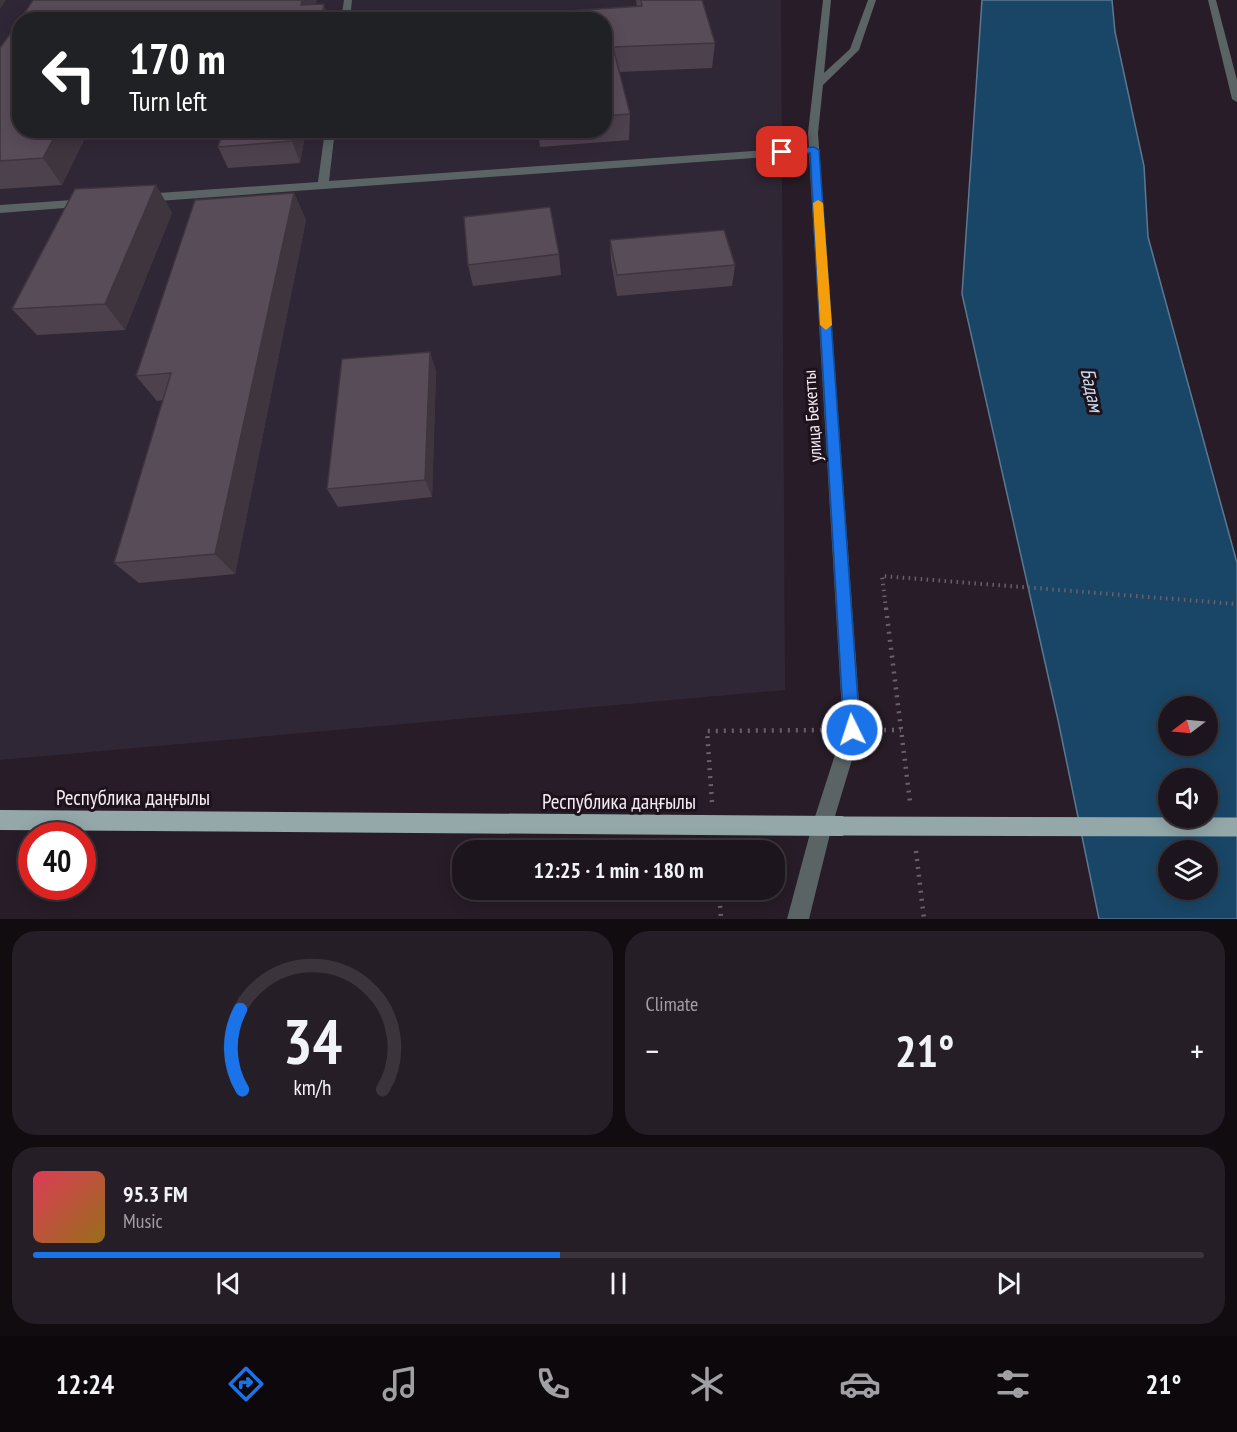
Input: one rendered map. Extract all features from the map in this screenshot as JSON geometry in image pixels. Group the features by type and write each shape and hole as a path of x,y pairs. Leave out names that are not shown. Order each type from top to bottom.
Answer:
{"main road":[{"name":"Республика даңғылы","path":"0,820 1237,827"}],"street":[{"name":"улица Бекетты","path":"798,919 832,826 852,730 813,133 828,0"},
{"path":"819,83 854,50 872,0"},
{"path":"1212,0 1237,99"},
{"path":"323,185 329,138"},
{"path":"136,199 814,150"},
{"path":"0,209 101,202"}],"path":[{"path":"905,761 882,576 1237,604"},
{"path":"714,825 707,731 901,730"},
{"path":"720,900 721,919"}],"shaded area":[{"path":"0,0 781,0 785,690 0,760"}],"water":[{"name":"Бадам","path":"982,0 1112,0 1115,32 1144,166 1148,237 1237,563 1237,919 1099,919 1058,720 962,294"}],"building":[{"path":"33,0 302,0 301,5 324,4 322,12 25,12"},
{"path":"641,0 702,0 715,43 613,47 630,114 612,115 612,12 554,12 642,6"},
{"path":"12,31 12,138 54,138 43,158 0,161 0,48"},
{"path":"221,138 293,138 292,141 218,147"},
{"path":"156,185 105,304 12,309 75,189"},
{"path":"294,193 215,554 114,563 171,373 136,376 195,200"},
{"path":"550,207 559,254 468,265 464,217"},
{"path":"724,230 735,265 617,275 610,240"},
{"path":"430,352 425,480 327,489 342,359"}],"slow traffic":[{"path":"818,203 826,325"}],"route":[{"path":"782,152 814,150 852,730"}]}
